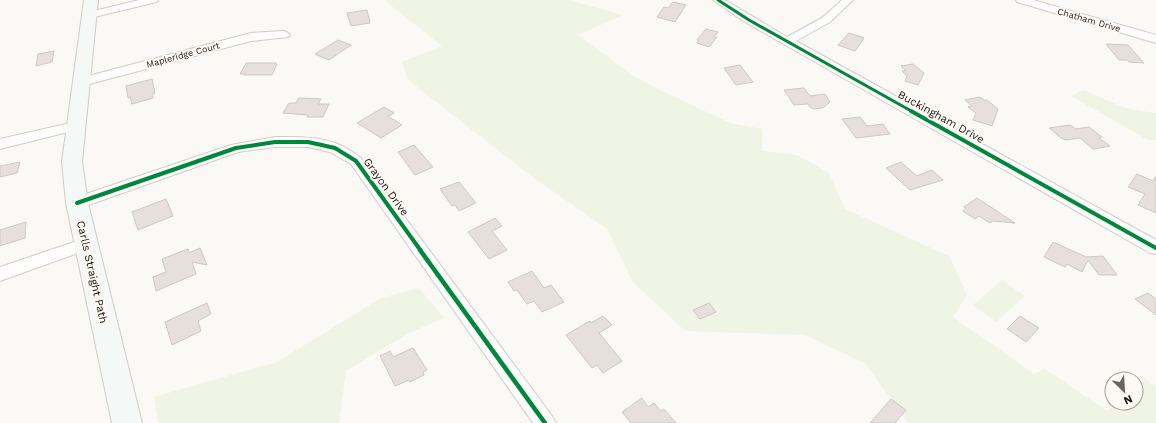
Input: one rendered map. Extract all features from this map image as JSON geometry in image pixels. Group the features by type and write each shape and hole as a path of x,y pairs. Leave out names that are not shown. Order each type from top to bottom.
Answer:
{"street":[{"path":"91,7 153,0"},
{"name":"Buckingham Drive","path":"718,0 749,20 788,40 1156,248"},
{"path":"788,40 826,20 848,0"},
{"name":"Chatham Drive","path":"1022,0 1156,39"},
{"name":"Carlls Straight Path","path":"91,7 75,126 72,162 77,203 126,423"},
{"name":"Mapleridge Court","path":"82,82 251,37 284,35"},
{"path":"0,144 75,126"},
{"name":"Grayon Drive","path":"77,203 236,148 275,142 308,142 335,148 356,161 545,423"},
{"path":"0,274 86,244"}],"green space":[{"path":"384,0 569,0 623,15 578,35 632,75 658,89 730,123 762,129 762,151 797,155 829,173 845,209 949,256 967,295 953,317 1034,374 1045,369 1104,409 1104,411 1144,411 1144,377 1156,387 1156,423 908,423 866,364 805,335 685,331 633,282 607,229 530,175 408,80 402,62 442,46"},
{"path":"1083,90 1128,109 1156,113 1156,140 1148,140 1071,96"},
{"path":"1002,280 1025,296 996,322 973,305"},
{"path":"419,288 444,318 409,333 346,371 339,423 158,423 154,397 277,362 381,298"}],"building":[{"path":"673,2 686,5 675,22 657,17 664,7 668,8"},
{"path":"367,10 370,23 351,26 347,13"},
{"path":"706,29 718,32 714,37 717,37 709,47 697,43 699,41 697,40"},
{"path":"849,33 864,38 855,51 838,45"},
{"path":"338,40 351,45 329,60 315,54"},
{"path":"1106,44 1128,45 1144,63 1119,60"},
{"path":"54,51 52,62 36,66 38,54"},
{"path":"246,63 277,64 272,75 240,74"},
{"path":"913,64 924,73 918,85 905,81 907,76 902,71 906,71 901,66"},
{"path":"740,65 753,82 736,85 724,68"},
{"path":"152,79 155,93 153,94 153,98 132,104 130,97 128,98 126,86"},
{"path":"804,88 810,96 825,94 830,102 823,108 814,109 808,104 794,105 784,90"},
{"path":"980,97 987,100 998,109 992,126 973,120 976,113 968,107 972,106 965,100"},
{"path":"299,98 321,99 318,104 329,104 323,117 307,117 308,115 283,113 289,103 296,103"},
{"path":"384,107 394,113 388,116 402,125 381,138 357,123"},
{"path":"860,117 867,126 883,124 890,134 856,138 842,119"},
{"path":"1070,125 1076,129 1089,127 1102,137 1099,138 1110,146 1093,149 1080,138 1066,140 1061,138 1049,128"},
{"path":"414,145 433,167 415,175 398,152"},
{"path":"20,162 17,173 0,177 0,166"},
{"path":"901,162 917,176 932,170 943,180 910,190 886,168"},
{"path":"1137,174 1153,181 1156,176 1156,213 1138,205 1145,194 1128,187"},
{"path":"459,182 476,203 459,211 455,205 452,206 440,189"},
{"path":"977,198 1015,223 993,221 990,223 979,216 975,219 963,211 966,208 964,207"},
{"path":"166,199 173,216 138,230 132,212"},
{"path":"495,218 502,226 492,231 507,250 489,259 468,232"},
{"path":"26,222 25,238 0,246 0,230"},
{"path":"1053,242 1086,257 1103,256 1117,275 1099,275 1088,260 1082,272 1067,264 1065,267 1044,257"},
{"path":"200,248 207,265 192,262 196,274 156,291 153,277 166,272 162,259 188,249 189,253"},
{"path":"532,271 544,288 551,285 564,302 542,312 534,301 527,304 517,290 514,291 508,282"},
{"path":"1148,293 1156,299 1156,315 1135,299"},
{"path":"207,303 211,314 198,321 201,331 172,345 165,322"},
{"path":"709,303 716,312 700,319 693,310"},
{"path":"603,316 612,325 599,333 622,361 603,373 597,365 592,368 566,335 590,321 591,323"},
{"path":"1020,316 1039,328 1026,342 1007,329"},
{"path":"413,348 427,370 423,372 424,375 410,382 409,380 395,386 380,356 390,351 393,357"},
{"path":"642,398 648,407 654,403 661,411 664,409 676,423 631,423 622,412"},
{"path":"891,399 906,410 895,423 870,423"}],"cycle path":[{"path":"718,0 749,20 1156,248"},
{"path":"77,203 236,148 275,142 308,142 335,148 356,161 545,423"}]}
